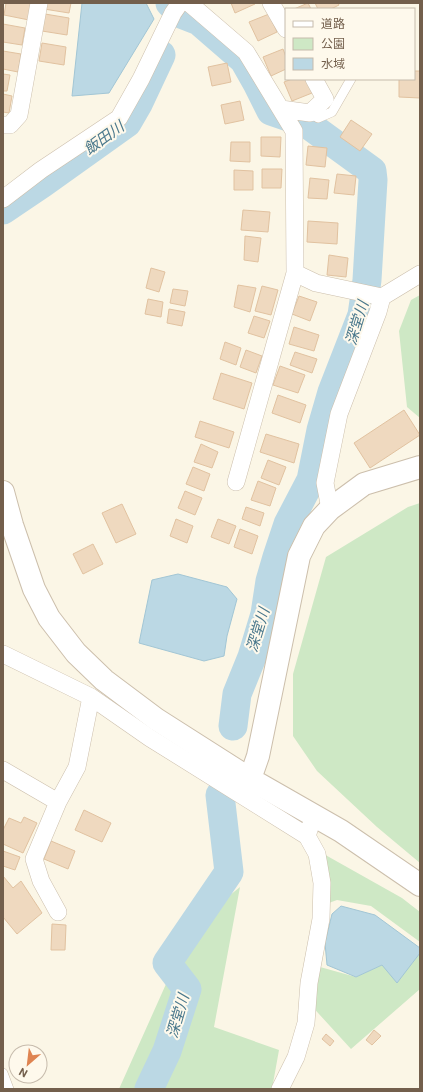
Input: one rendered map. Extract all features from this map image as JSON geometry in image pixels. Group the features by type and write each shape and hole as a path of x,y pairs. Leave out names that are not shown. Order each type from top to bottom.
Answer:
{"street":[{"path":"3,125 10,125 18,115 39,3"},
{"path":"271,3 285,27"},
{"path":"3,199 41,170 119,118 181,6 246,52 294,131 295,273 236,482"},
{"path":"281,109 310,113 325,98 315,80"},
{"path":"295,273 316,283 382,297 420,274"},
{"path":"330,508 325,483 339,414 378,312 382,297"},
{"path":"250,779 258,756 299,556 314,526 330,508 364,484 420,467"},
{"path":"3,492 12,526 34,589 49,618 76,653 104,680 156,719 250,779 341,831 420,885"},
{"path":"3,654 91,697 150,738 307,836 317,854 322,883 321,919 309,983 306,1023 296,1057 280,1089"},
{"path":"58,912 41,881 34,859 58,802 77,767 91,697"},
{"path":"3,770 58,802"},
{"path":"307,836 314,815"}],"lane":[{"path":"310,113 318,118 332,112 350,80"},
{"path":"3,1073 9,1089"}],"green space":[{"path":"420,295 420,418 407,407 399,331 411,300"},
{"path":"420,503 420,863 377,827 317,771 293,736 293,674 326,557 408,507"},
{"path":"313,848 402,898 420,912 420,942 371,906 337,900 326,904"},
{"path":"240,887 214,1027 279,1050 272,1089 119,1089 192,926"},
{"path":"420,953 420,989 351,1049 308,1002 320,967 356,977 382,965"}],"water":[{"path":"82,3 146,3 154,19 109,93 72,96"},
{"path":"178,574 227,587 237,599 227,636 224,656 204,661 139,643 152,580"},
{"path":"341,906 375,915 420,948 420,953 397,983 382,965 356,977 327,965 325,943 332,914"}],"building":[{"path":"6,3 32,3 29,20 4,15"},
{"path":"45,3 71,3 69,13 44,9"},
{"path":"231,3 254,3 255,4 235,13"},
{"path":"308,3 310,8 296,8"},
{"path":"315,3 338,3 339,5 333,8 318,8"},
{"path":"45,14 69,18 67,35 42,31"},
{"path":"269,14 277,32 258,41 249,22"},
{"path":"3,24 25,28 22,45 3,42"},
{"path":"42,43 66,47 64,65 39,61"},
{"path":"283,49 285,54 285,69 271,76 263,57"},
{"path":"3,51 21,54 18,72 3,69"},
{"path":"227,63 231,82 212,86 208,67"},
{"path":"415,71 420,71 420,98 399,97 399,80 415,80"},
{"path":"3,74 10,75 7,91 3,91"},
{"path":"289,80 306,80 312,93 292,101 284,82"},
{"path":"3,94 12,96 9,113 3,112"},
{"path":"240,101 244,120 225,124 221,105"},
{"path":"351,120 372,134 360,151 340,137"},
{"path":"261,137 281,137 280,157 261,156"},
{"path":"231,142 250,142 250,162 230,161"},
{"path":"308,146 327,148 325,167 306,165"},
{"path":"262,169 282,169 281,188 262,188"},
{"path":"234,170 253,171 253,190 234,190"},
{"path":"337,174 356,176 354,195 334,193"},
{"path":"310,178 329,180 327,199 308,198"},
{"path":"243,210 270,212 268,232 241,230"},
{"path":"308,221 338,223 337,244 307,242"},
{"path":"245,236 261,238 258,262 244,260"},
{"path":"329,255 348,258 346,277 327,275"},
{"path":"151,268 165,272 159,292 146,288"},
{"path":"238,285 256,288 250,312 234,307"},
{"path":"262,286 278,290 271,315 255,311"},
{"path":"173,289 188,291 185,306 170,303"},
{"path":"299,296 317,302 310,321 292,314"},
{"path":"148,299 163,302 161,317 145,314"},
{"path":"169,309 185,312 182,326 167,323"},
{"path":"254,316 270,321 264,338 248,333"},
{"path":"294,327 319,335 314,351 289,344"},
{"path":"225,342 241,348 236,365 220,359"},
{"path":"246,350 262,356 256,373 240,367"},
{"path":"295,352 317,359 312,373 290,365"},
{"path":"280,366 305,375 298,393 273,385"},
{"path":"221,373 252,383 244,409 213,399"},
{"path":"278,395 306,405 300,423 272,413"},
{"path":"404,410 420,435 370,468 354,443"},
{"path":"200,421 234,432 229,448 195,437"},
{"path":"266,434 299,444 294,463 260,452"},
{"path":"201,444 218,452 212,468 194,462"},
{"path":"268,460 286,467 279,485 261,478"},
{"path":"193,467 210,474 204,491 186,484"},
{"path":"258,481 276,488 270,506 251,500"},
{"path":"185,491 202,498 195,515 178,508"},
{"path":"122,504 136,534 116,543 102,513"},
{"path":"246,507 264,513 260,526 242,519"},
{"path":"176,519 193,526 187,543 170,536"},
{"path":"218,519 236,526 229,544 211,537"},
{"path":"240,529 258,536 252,554 234,547"},
{"path":"93,544 103,564 83,574 73,554"},
{"path":"84,810 111,823 102,842 75,830"},
{"path":"24,817 37,823 23,853 3,844 3,830 9,818 21,823"},
{"path":"51,841 75,851 68,869 44,859"},
{"path":"3,851 20,857 15,870 3,866"},
{"path":"3,876 13,888 21,881 42,913 17,934 3,917"},
{"path":"52,924 66,925 65,950 51,950"},
{"path":"374,1030 381,1036 372,1045 366,1040"},
{"path":"326,1034 334,1041 330,1046 322,1039"}],"waterway":[{"name":"深堂川","path":"170,3 181,14 199,21 244,60 271,111 306,123 372,171 373,180 367,280 362,315 332,392 321,430 311,480 288,524 277,557 270,581 265,614 252,657 237,694 233,726"},
{"name":"飯田川","path":"3,210 127,123 138,104 161,55"},
{"name":"深堂川","path":"149,1089 167,1051 187,989 167,963 229,872 220,795"}]}
